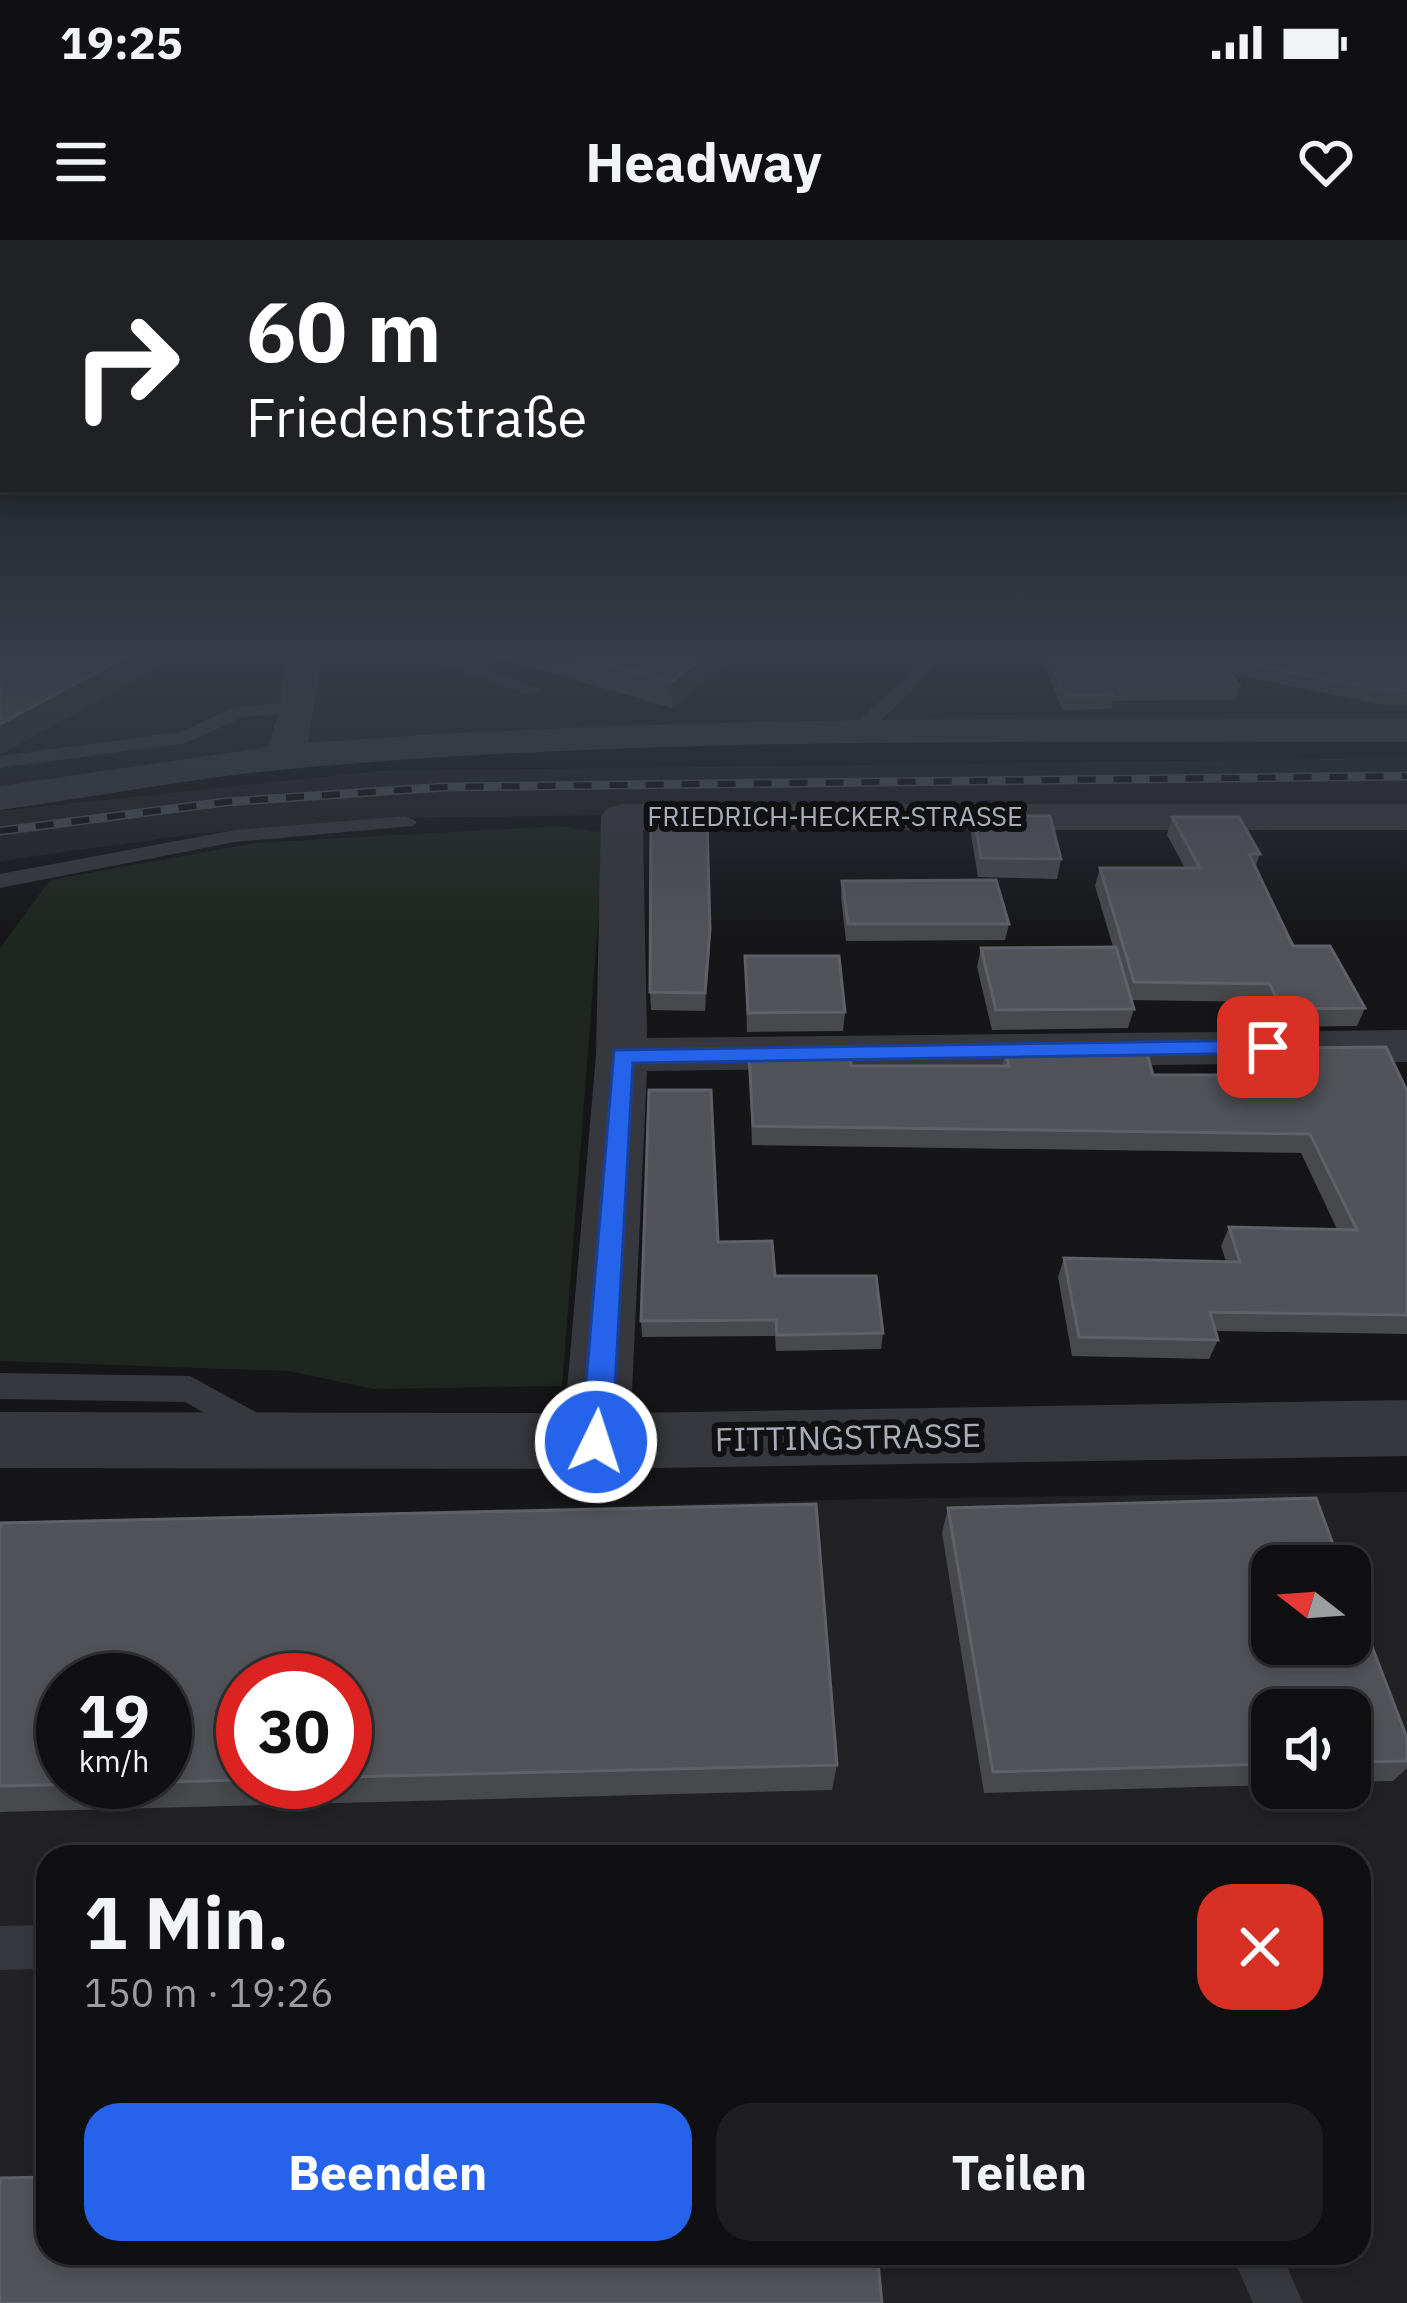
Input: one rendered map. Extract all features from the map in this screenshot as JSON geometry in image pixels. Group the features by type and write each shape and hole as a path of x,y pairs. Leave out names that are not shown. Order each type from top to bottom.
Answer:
{"street":[{"path":"285,758 287,749"},
{"path":"0,798 285,758 413,749"},
{"name":"FRIEDRICH-HECKER-STRASSE","path":"622,1055 622,817 1407,817"},
{"path":"596,1442 622,1055 1407,1046"},
{"name":"FITTINGSTRASSE","path":"0,1439 596,1442 1407,1428"}],"lane":[{"path":"0,762 91,749"},
{"path":"0,881 235,836 406,822"},
{"path":"0,1386 190,1389 273,1438"},
{"path":"0,1948 36,1947"},
{"path":"1261,2265 1278,2303"}],"shaded area":[{"path":"0,749 462,749 0,798"},
{"path":"1407,758 1407,806 387,818 195,834 0,861 0,811 379,771"},
{"path":"560,826 605,833 562,1386 374,1389 288,1371 0,1361 0,948 50,880 255,843"},
{"path":"1407,1492 1407,2303 0,2303 0,1524 867,1499"}],"building":[{"path":"974,816 1050,816 1061,859 981,858"},
{"path":"1172,817 1239,817 1260,854 1249,854 1293,946 1330,946 1365,1008 1281,1009 1270,984 1134,982 1100,868 1200,868"},
{"path":"651,819 707,822 710,929 705,993 650,992"},
{"path":"996,880 1009,924 848,924 842,881"},
{"path":"1116,947 1134,1009 996,1010 981,948"},
{"path":"745,956 839,956 845,1012 748,1013"},
{"path":"1386,1047 1407,1091 1407,1315 1210,1312 1218,1340 1079,1337 1064,1258 1240,1262 1229,1227 1357,1230 1310,1134 753,1126 749,1055 850,1054 851,1066 1009,1066 1005,1052 1146,1050 1153,1075 1312,1075 1300,1048"},
{"path":"649,1090 711,1090 718,1242 772,1241 775,1276 876,1276 883,1333 777,1335 776,1320 641,1321"},
{"path":"1316,1498 1333,1545 1251,1545 1251,1665 1371,1665 1371,1644 1407,1738 1407,1761 1371,1762 1371,1689 1251,1689 1251,1765 993,1772 948,1508"},
{"path":"816,1504 837,1765 372,1776 372,1653 216,1653 216,1781 192,1781 192,1653 36,1653 36,1785 0,1786 0,1523"},
{"path":"36,2177 36,2265 878,2265 882,2303 0,2303 0,2178"}],"railway":[{"path":"0,831 225,802 445,787 1407,776"}],"route":[{"path":"596,1442 622,1055 1268,1047"}]}
